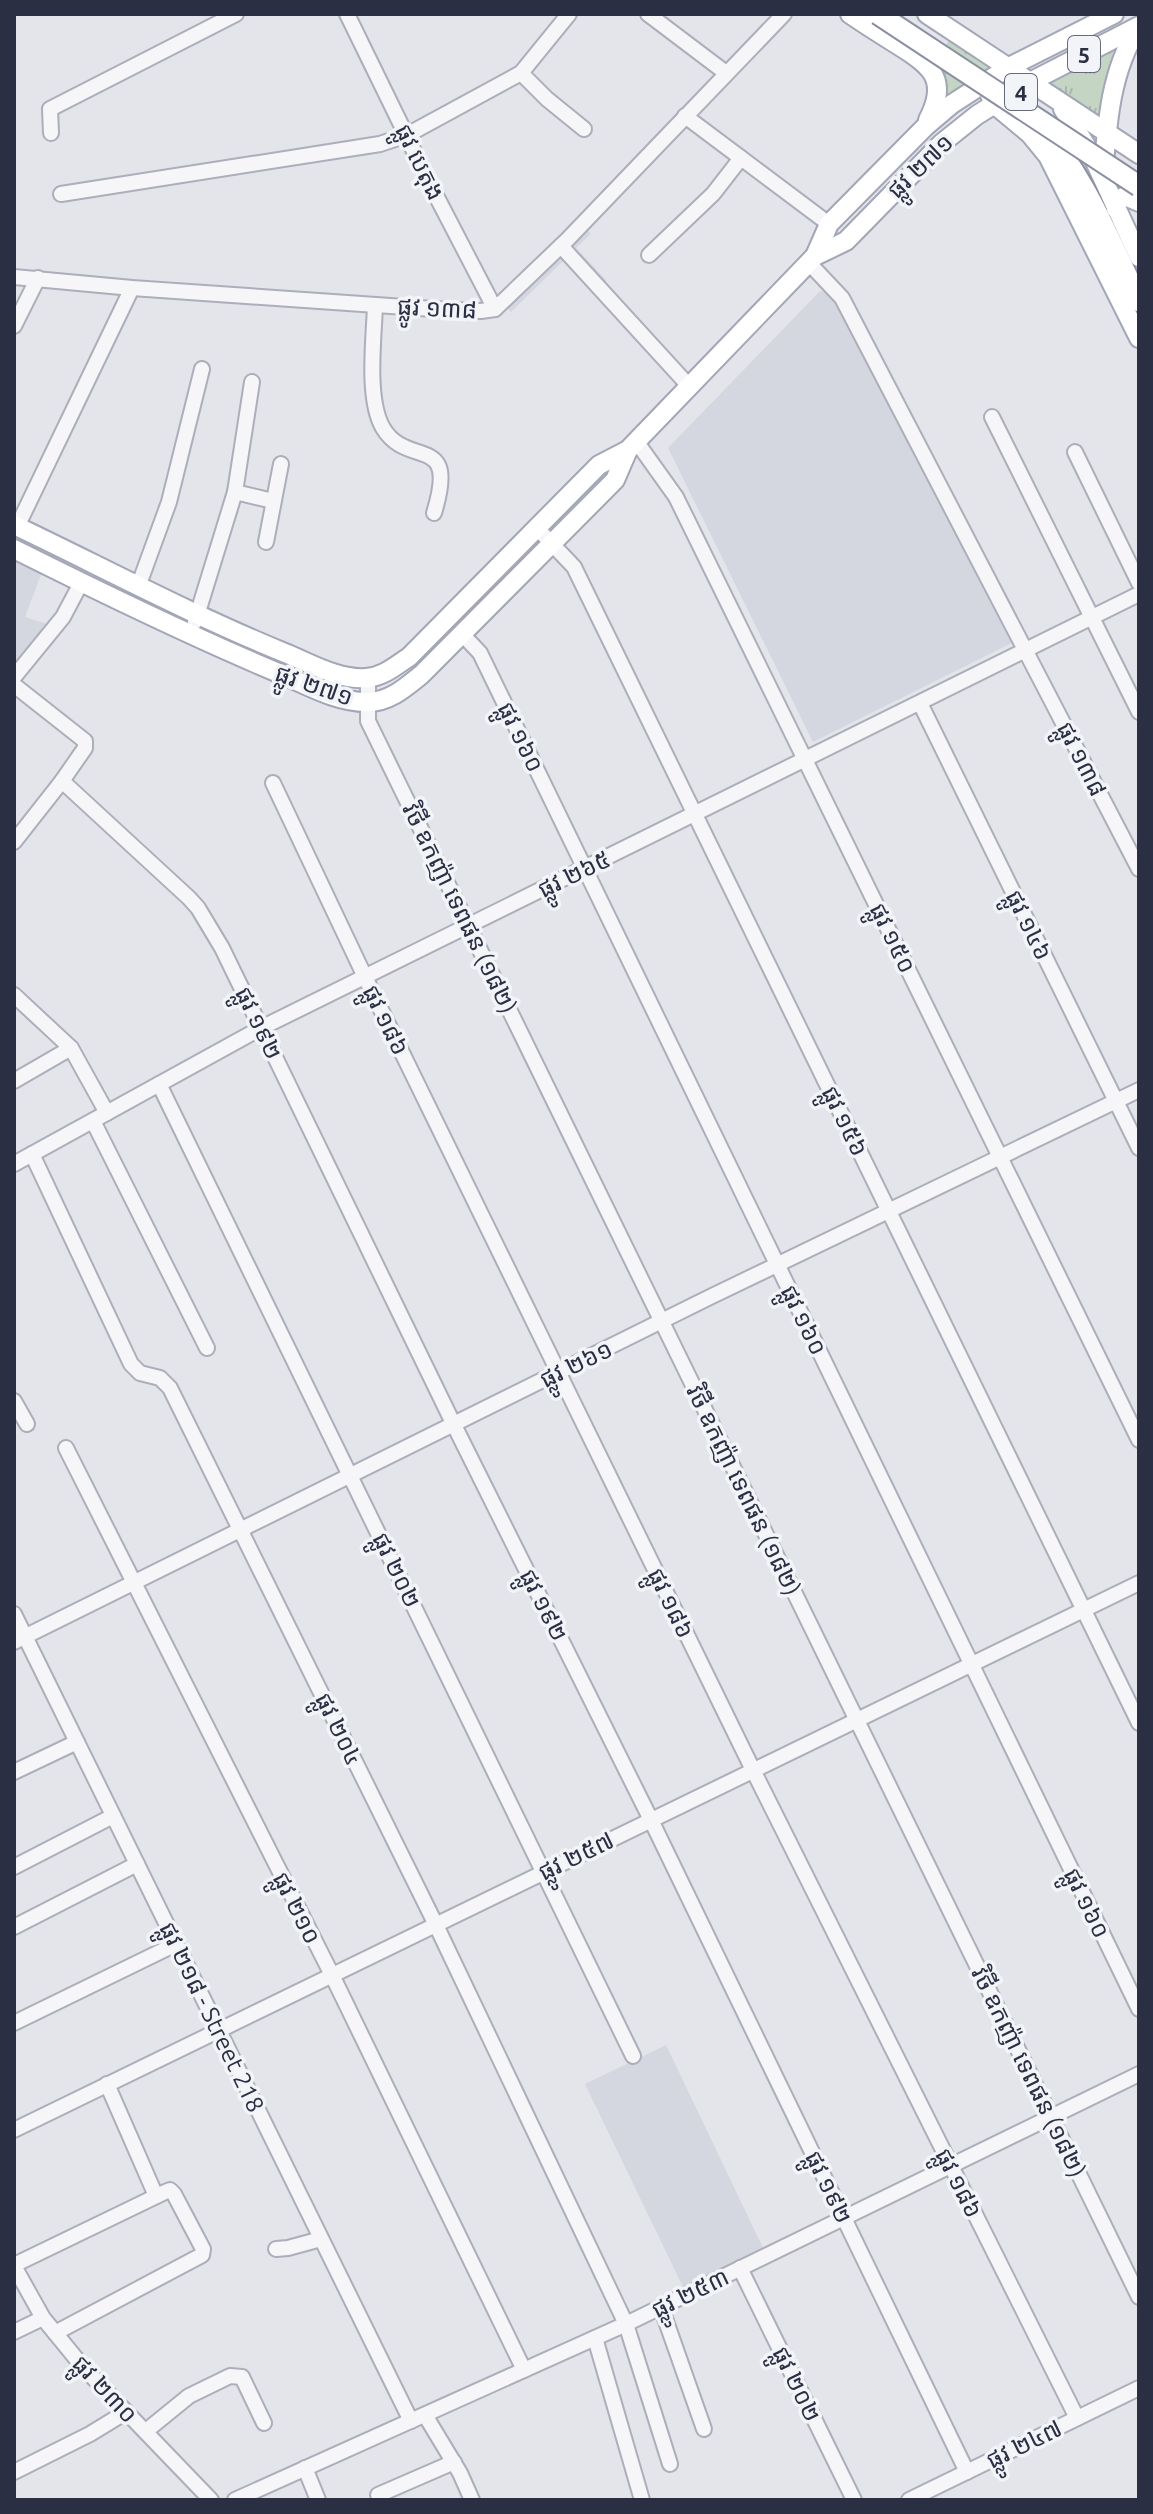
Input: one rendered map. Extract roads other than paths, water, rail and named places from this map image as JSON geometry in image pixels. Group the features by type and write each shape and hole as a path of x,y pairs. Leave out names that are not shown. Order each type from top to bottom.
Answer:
{"highway":[{"name":"4","path":"878,14 1028,113 1137,196"},
{"name":"4","path":"903,14 1139,172"},
{"path":"1028,113 1077,173 1139,301"}],"main road":[{"path":"850,14 923,61 934,73 938,88 937,104 926,126"},
{"path":"927,14 1139,154"},
{"name":"5","path":"1009,67 1114,14"},
{"path":"1102,179 1120,64 1125,47 1138,27"},
{"name":"5","path":"1030,82 1138,27"},
{"name":"ផ្លូវ ២៧១","path":"812,259 829,224 926,126 964,95 1009,67"},
{"path":"992,77 989,91 994,104 1030,134 1048,156 1139,338"},
{"name":"ផ្លូវ ២៧១","path":"16,526 243,636 345,677 368,678 387,673 409,657 599,465 632,445 812,259 846,241 942,143 994,104 1030,82"},
{"path":"1057,100 1077,127 1139,257"},
{"path":"1137,196 1132,188 1139,172"},
{"path":"1116,209 1120,197 1137,196"},
{"name":"ផ្លូវ ២៧១","path":"14,549 190,635 320,690 349,700 368,702 388,699 421,675 463,635 615,480 632,445"}],"street":[{"path":"51,133 50,109 236,14"},
{"name":"ផ្លូវ បេតុង","path":"347,14 495,309"},
{"path":"61,194 380,144 407,135 521,73 569,14"},
{"path":"648,14 726,73"},
{"name":"ផ្លូវ ១៣៨","path":"14,277 375,305 481,311 495,309 561,246 784,14"},
{"path":"521,73 584,129"},
{"path":"685,116 829,224"},
{"path":"649,255 713,194 741,158"},
{"path":"561,246 689,386"},
{"name":"ផ្លូវ ១៣៨","path":"812,259 842,298 1139,869"},
{"path":"14,326 38,278"},
{"path":"16,526 132,288"},
{"path":"375,305 376,409 383,427 394,441 429,455 439,467 443,485 434,513"},
{"path":"138,587 169,502 202,369"},
{"path":"190,635 235,492 252,382"},
{"path":"992,417 1139,712"},
{"name":"ផ្លូវ ១៥០","path":"632,445 676,497 1139,1440"},
{"path":"1075,452 1139,583"},
{"path":"266,542 281,464"},
{"path":"235,492 273,501"},
{"name":"ផ្លូវ ១៥៦","path":"537,528 574,567 1139,1723"},
{"path":"14,677 63,617 81,583"},
{"name":"ផ្លូវ ២៦៥","path":"14,1164 261,1028 1139,594"},
{"name":"ផ្លូវ ១៦០","path":"463,635 480,653 1139,2009"},
{"name":"វិថី ឧកញ៉ា ទេពផន (១៨២)","path":"368,678 368,721 1139,2297"},
{"path":"14,685 85,741 85,748 62,781 14,842"},
{"name":"ផ្លូវ ១៤៦","path":"920,703 1139,1148"},
{"name":"ផ្លូវ ១៩២","path":"62,781 198,908 222,948 651,1820 967,2472"},
{"name":"ផ្លូវ ១៨៦","path":"273,783 753,1770 1077,2418"},
{"path":"14,995 71,1048 107,1113"},
{"path":"14,1081 71,1048"},
{"name":"ផ្លូវ ២០២","path":"159,1084 633,2056"},
{"name":"ផ្លូវ ២៦១","path":"19,1639 1139,1090"},
{"path":"93,1121 207,1348"},
{"name":"ផ្លូវ ២០៤","path":"32,1154 131,1364 140,1373 166,1382 436,1925 626,2324 670,2464"},
{"path":"14,1401 27,1424"},
{"name":"ផ្លូវ ២១០","path":"66,1448 332,1975 524,2370"},
{"name":"ផ្លូវ ២៥៧","path":"14,2130 1139,1583"},
{"name":"ផ្លូវ ២១៨ - Street 218","path":"14,1614 19,1639 77,1742 321,2239 418,2418 454,2462 472,2500"},
{"path":"14,1772 77,1742"},
{"path":"14,1867 113,1816"},
{"path":"14,1927 137,1864"},
{"path":"14,2023 176,1944"},
{"name":"ផ្លូវ ២៥៣","path":"235,2500 626,2324 1139,2074"},
{"path":"107,2084 156,2196"},
{"path":"14,2265 156,2196 170,2190 174,2194 203,2249 202,2255 55,2333"},
{"path":"276,2249 321,2239"},
{"name":"ផ្លូវ ២៣០","path":"14,2265 43,2318 83,2367 211,2500"},
{"name":"ផ្លូវ ២០២","path":"740,2268 854,2500"},
{"path":"661,2307 704,2429"},
{"path":"14,2332 43,2318"},
{"path":"595,2338 642,2500"},
{"path":"146,2431 189,2396 237,2375 242,2377 264,2423"},
{"name":"ផ្លូវ ២៤៧","path":"909,2500 1139,2388"},
{"path":"14,2472 126,2412"},
{"path":"378,2495 454,2462"},
{"path":"305,2468 318,2500"}]}
